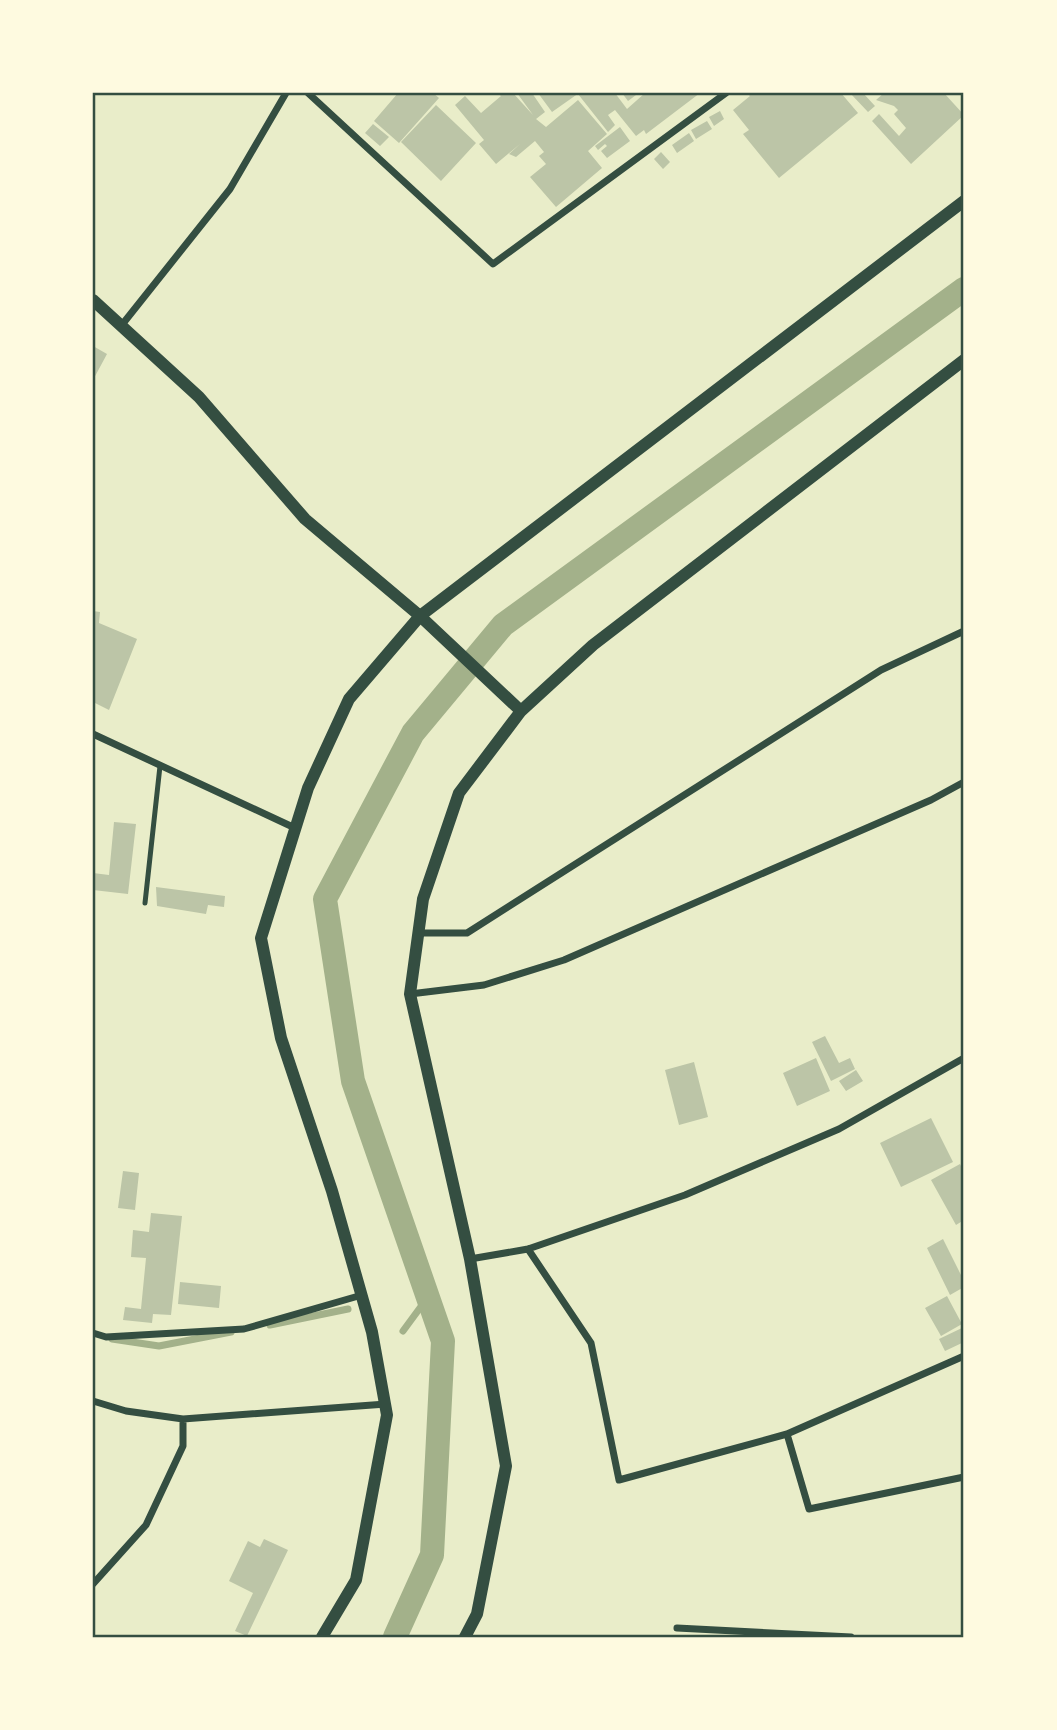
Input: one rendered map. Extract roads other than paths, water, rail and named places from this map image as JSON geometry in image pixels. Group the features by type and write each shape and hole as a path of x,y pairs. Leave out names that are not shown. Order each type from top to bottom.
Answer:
{"street":[{"path":"121,326 230,189 286,93"},
{"path":"308,93 493,264 726,93"},
{"path":"321,1637 356,1580 387,1415 362,1295 332,1191 281,1038 261,938 308,788 349,699 420,616 964,201"},
{"path":"93,300 199,397 305,519 420,616 521,711"},
{"path":"465,1637 477,1614 506,1466 470,1259 410,994 423,899 459,793 521,711 593,645 964,360"},
{"path":"418,933 467,933 881,670 964,631"},
{"path":"93,734 295,828"},
{"path":"410,994 484,985 564,960 931,800 964,782"},
{"path":"470,1259 528,1249 685,1195 839,1129 964,1058"},
{"path":"528,1249 591,1343 619,1480 787,1434 964,1356"},
{"path":"93,1333 106,1337 244,1329 362,1295"},
{"path":"93,1401 126,1411 183,1419 386,1404"},
{"path":"93,1584 146,1525 183,1446 183,1419"},
{"path":"787,1434 809,1509 964,1477"},
{"path":"677,1628 851,1637"}],"lane":[{"path":"145,902 160,766"}],"waterway":[{"path":"395,1637 432,1555 443,1341 353,1081 325,899 413,733 503,625 964,289"},
{"path":"403,1331 428,1297"},
{"path":"270,1325 348,1309"},
{"path":"112,1339 159,1346 231,1332"}]}
